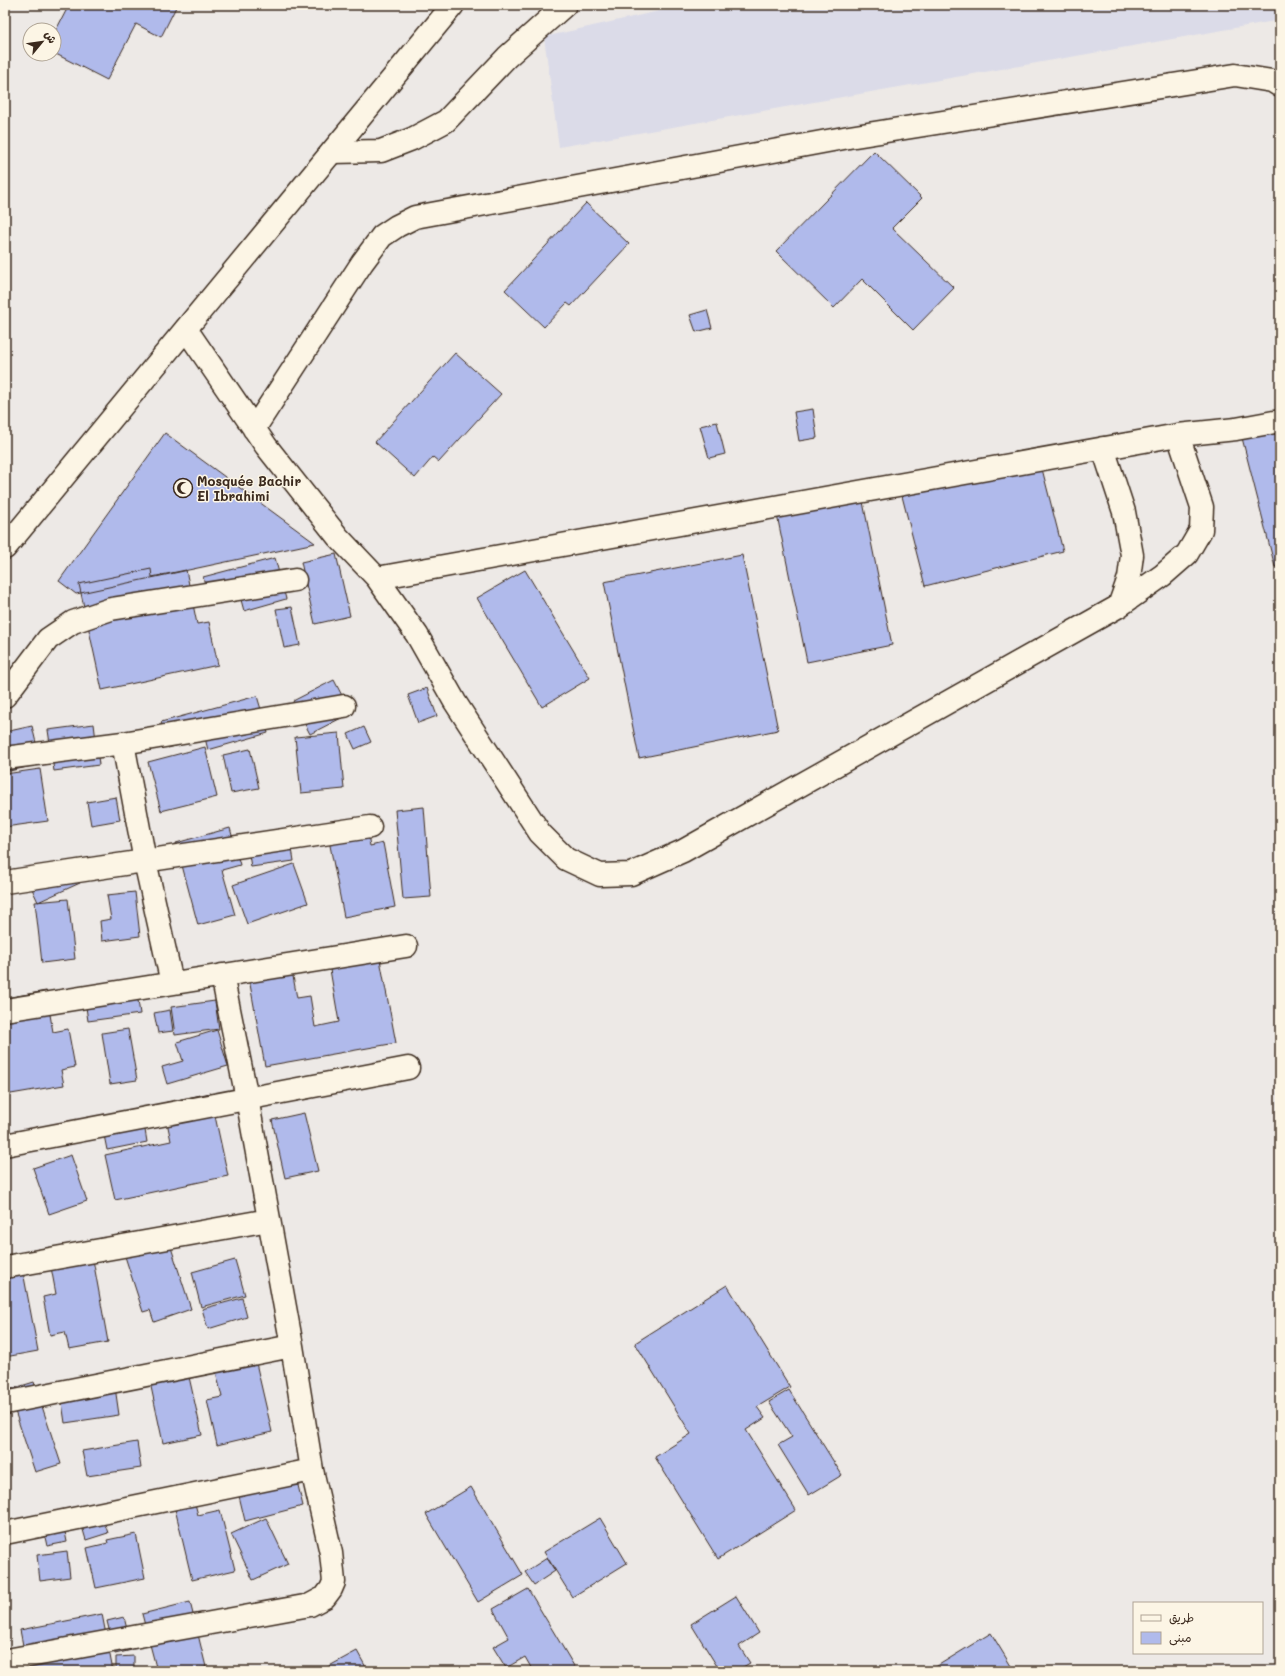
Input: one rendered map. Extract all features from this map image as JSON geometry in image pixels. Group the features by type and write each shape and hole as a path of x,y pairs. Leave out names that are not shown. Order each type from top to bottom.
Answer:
{"street":[{"path":"5,548 453,5"},
{"path":"332,152 381,151 412,139 446,121 507,57 566,5"},
{"path":"254,429 382,236 415,217 849,137 1235,75 1272,80 1280,86"},
{"path":"186,328 254,429 338,537 377,578 417,635 455,702 540,833 566,859 600,875 631,874 683,851 1119,606 1163,575 1187,554 1201,530 1202,506 1178,435"},
{"path":"377,578 1103,448 1178,435 1236,429 1280,421"},
{"path":"1103,448 1124,512 1132,555 1129,578 1119,606"},
{"path":"5,696 48,638 73,622 111,609 295,580"},
{"path":"5,758 123,743 344,706"},
{"path":"123,743 145,862 172,983"},
{"path":"5,882 370,827"},
{"path":"5,1010 406,946"},
{"path":"7,1660 310,1605 325,1596 331,1589 334,1582 331,1553 312,1470 292,1346 247,1098 222,975"},
{"path":"5,1145 408,1068"},
{"path":"5,1267 269,1220"},
{"path":"5,1403 292,1346"},
{"path":"5,1533 312,1470"}],"shaded area":[{"path":"677,5 1280,5 1280,20 559,147 544,37 677,7"}],"building":[{"path":"69,5 177,5 161,37 136,24 107,80 62,57 62,22 60,22"},
{"path":"874,151 922,198 892,228 954,288 913,330 862,279 834,308 776,251"},
{"path":"586,203 629,244 571,306 567,303 544,327 505,290"},
{"path":"707,310 712,328 696,332 690,315"},
{"path":"455,353 501,394 439,462 433,457 415,478 375,442"},
{"path":"813,409 817,438 799,441 794,412"},
{"path":"1280,419 1280,566 1275,567 1240,430"},
{"path":"717,422 725,454 709,458 700,426"},
{"name":"Mosquée Bachir El Ibrahimi","path":"165,433 315,543 76,594 59,581"},
{"path":"1040,461 1063,551 925,586 902,496"},
{"path":"862,497 892,645 807,662 777,515"},
{"path":"336,554 350,616 315,624 301,562"},
{"path":"742,555 778,730 639,758 604,582"},
{"path":"275,558 286,599 244,611 237,585 207,593 203,577"},
{"path":"151,569 152,577 186,570 197,624 209,622 218,665 102,690 79,584"},
{"path":"525,570 590,678 542,707 477,598"},
{"path":"292,607 300,645 284,648 276,609"},
{"path":"334,680 351,713 310,734 293,701"},
{"path":"427,688 437,716 418,723 408,695"},
{"path":"257,696 268,733 208,750 205,738 168,748 161,722"},
{"path":"94,724 99,765 54,771 48,730"},
{"path":"32,726 41,764 5,772 5,732"},
{"path":"364,727 371,742 355,749 348,734"},
{"path":"339,733 344,789 301,793 295,737"},
{"path":"205,747 217,797 161,811 148,762"},
{"path":"250,749 259,788 231,793 223,755"},
{"path":"40,769 48,821 5,827 5,774"},
{"path":"116,797 120,820 91,825 87,802"},
{"path":"424,807 431,897 403,899 395,810"},
{"path":"365,818 370,846 383,843 395,907 344,917 326,825"},
{"path":"230,828 240,865 222,870 235,915 198,925 176,843"},
{"path":"289,830 294,861 251,867 246,836"},
{"path":"70,861 80,883 38,902 28,880"},
{"path":"294,864 308,903 247,924 233,885"},
{"path":"135,892 140,936 102,941 100,921 111,919 107,895"},
{"path":"68,899 75,959 42,963 35,902"},
{"path":"378,949 396,1043 265,1066 247,968 290,960 297,998 310,996 315,1027 339,1022 328,958"},
{"path":"135,979 140,1014 88,1021 83,986"},
{"path":"46,991 53,1032 68,1029 75,1067 61,1070 64,1085 5,1095 5,998"},
{"path":"215,1001 219,1029 175,1035 171,1007"},
{"path":"170,1010 173,1031 158,1033 154,1013"},
{"path":"128,1029 137,1080 110,1084 102,1033"},
{"path":"217,1030 228,1066 167,1084 162,1067 183,1061 177,1042"},
{"path":"210,1093 228,1176 115,1200 105,1155 171,1141 163,1103"},
{"path":"142,1112 147,1142 107,1150 101,1120"},
{"path":"304,1113 318,1171 285,1178 272,1120"},
{"path":"71,1155 87,1201 49,1214 33,1168"},
{"path":"166,1232 191,1309 154,1322 150,1310 143,1312 122,1247"},
{"path":"90,1243 108,1342 69,1349 65,1332 50,1335 43,1297 56,1294 48,1251"},
{"path":"235,1260 245,1295 201,1307 192,1272"},
{"path":"21,1261 38,1351 5,1357 5,1264"},
{"path":"727,1285 790,1387 757,1407 765,1418 746,1430 796,1510 718,1559 655,1457 691,1434 635,1343"},
{"path":"242,1298 247,1317 208,1329 202,1309"},
{"path":"253,1350 272,1432 217,1445 207,1400 222,1397 213,1359"},
{"path":"185,1359 202,1435 163,1443 147,1368"},
{"path":"114,1380 119,1415 65,1423 60,1389"},
{"path":"34,1382 61,1464 35,1472 8,1390"},
{"path":"789,1390 842,1475 809,1495 778,1445 792,1437 769,1402"},
{"path":"137,1442 141,1468 87,1476 82,1451"},
{"path":"294,1469 303,1506 245,1521 236,1483"},
{"path":"471,1487 523,1575 478,1602 426,1514"},
{"path":"171,1492 194,1500 198,1515 220,1510 235,1570 192,1580"},
{"path":"61,1511 67,1542 47,1546 40,1515"},
{"path":"102,1516 108,1533 86,1540 81,1523"},
{"path":"266,1518 288,1564 253,1580 231,1534"},
{"path":"600,1518 627,1563 572,1597 544,1552"},
{"path":"136,1534 145,1578 96,1588 87,1548 108,1543 107,1540"},
{"path":"67,1551 70,1577 40,1581 37,1555"},
{"path":"547,1558 555,1571 534,1585 525,1572"},
{"path":"528,1589 577,1671 533,1671 525,1657 506,1668 493,1647 509,1638 493,1609"},
{"path":"736,1596 759,1633 739,1646 750,1663 736,1671 720,1671 691,1624"},
{"path":"190,1602 206,1667 189,1671 157,1671 142,1614"},
{"path":"102,1614 113,1671 28,1671 20,1630"},
{"path":"124,1617 132,1650 115,1654 107,1621"},
{"path":"991,1633 1014,1671 929,1671"},
{"path":"357,1651 368,1671 322,1670"},
{"path":"134,1656 134,1671 116,1671 116,1657"}],"place":[{"name":"Mosquée Bachir El Ibrahimi","path":"183,488"}]}
